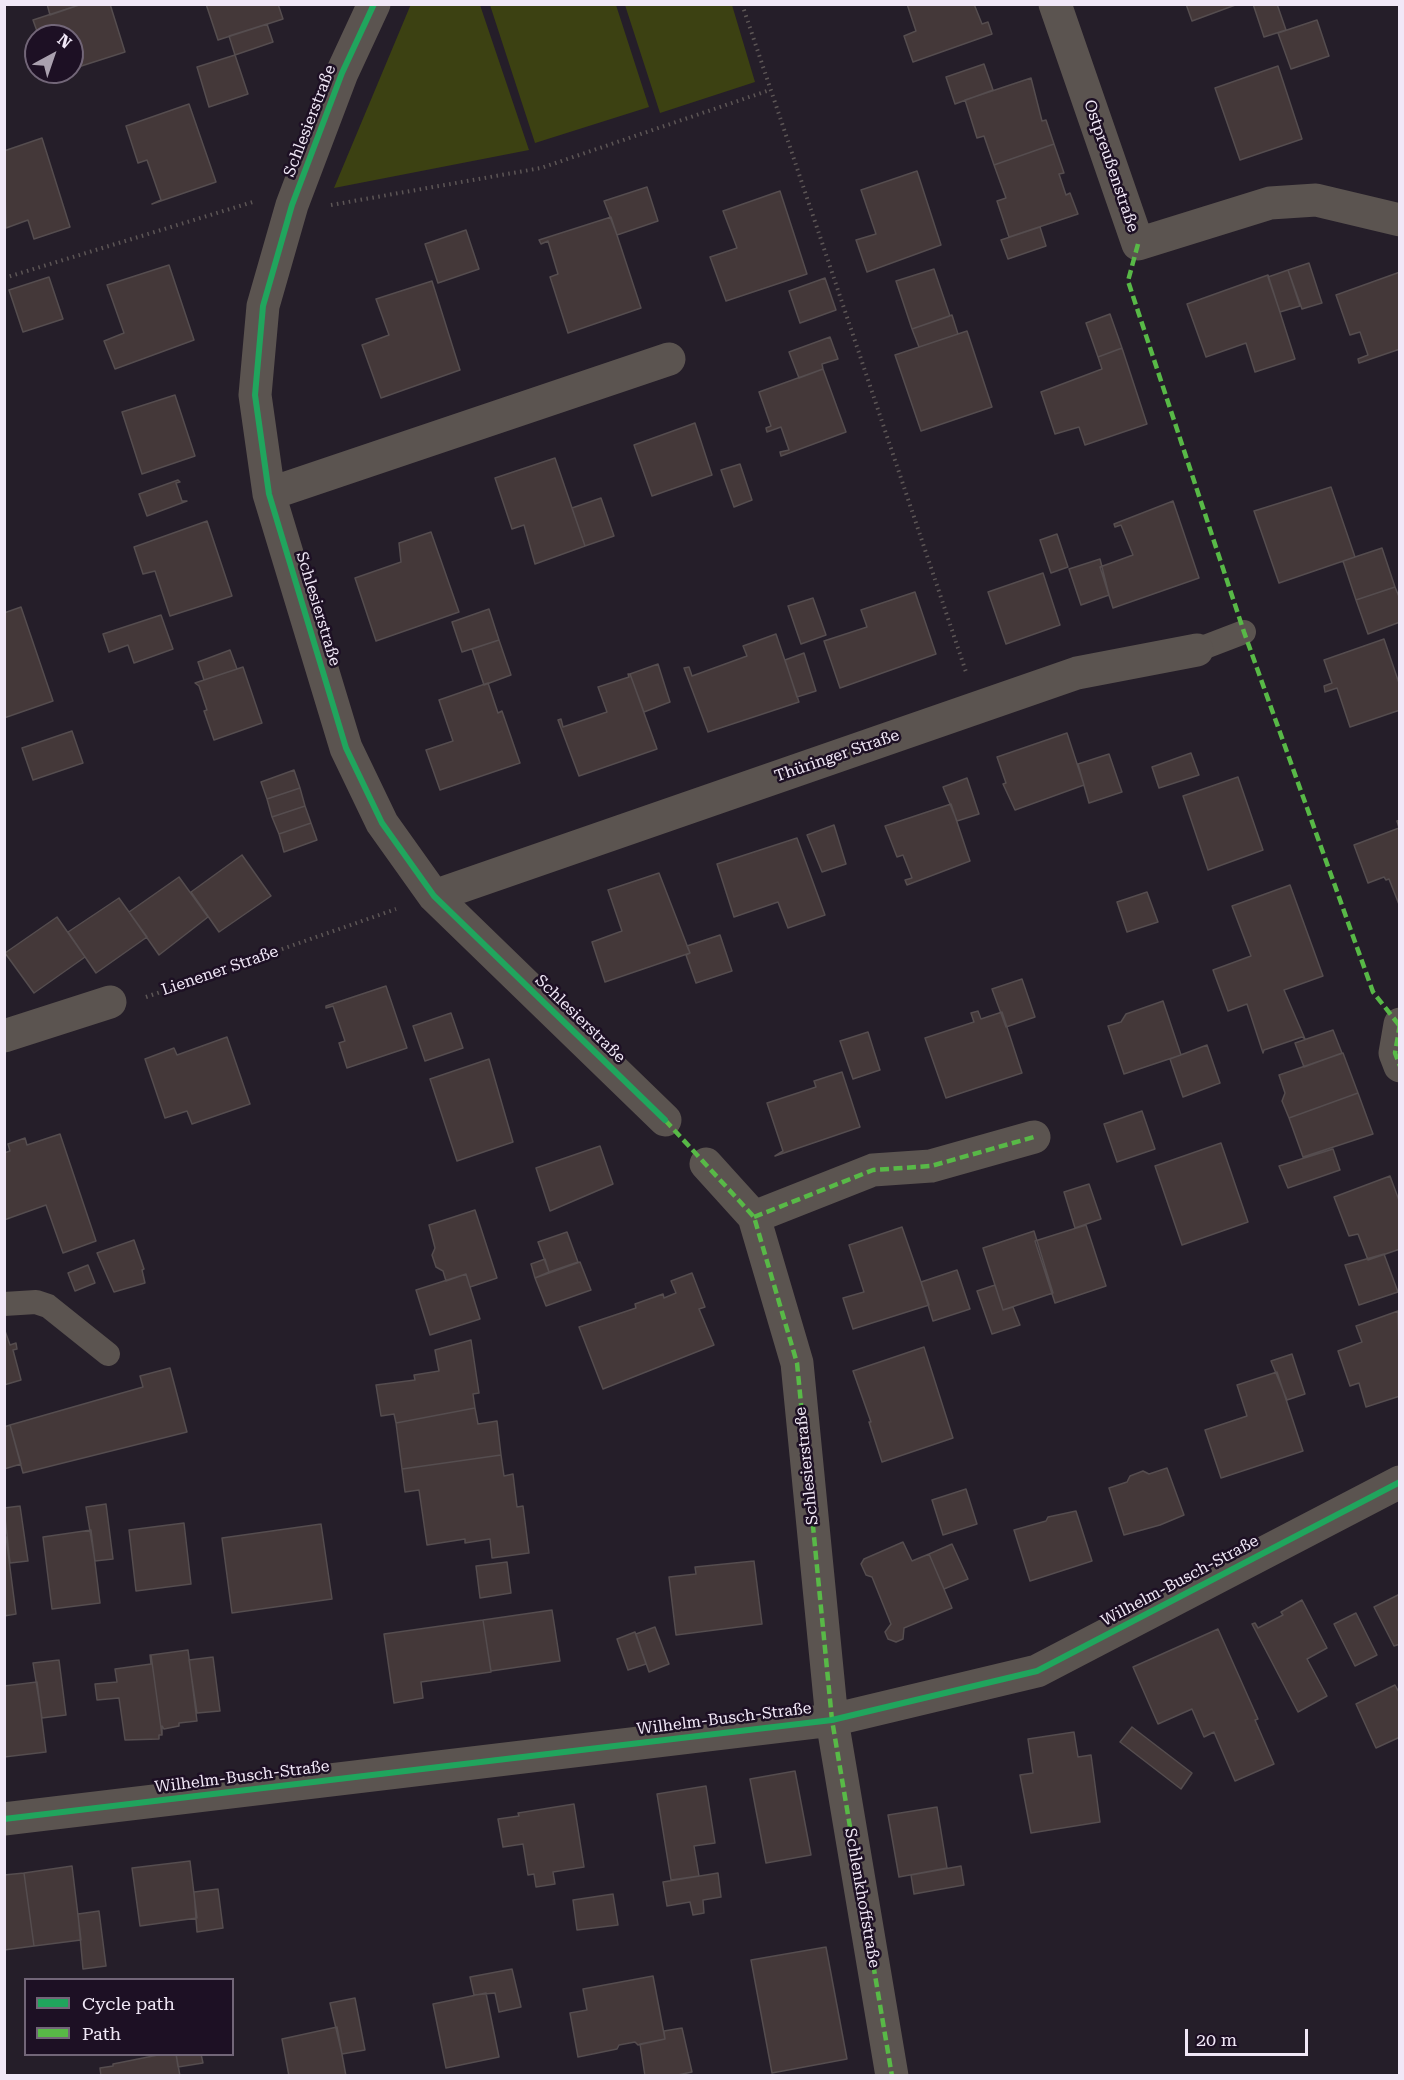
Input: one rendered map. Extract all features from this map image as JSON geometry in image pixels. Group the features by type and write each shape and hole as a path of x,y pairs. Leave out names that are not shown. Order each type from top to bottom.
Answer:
{"street":[{"name":"Schlesierstraße","path":"374,4 342,73 292,205 263,306 255,395 269,494 346,748 382,823 434,896 664,1120"},
{"name":"Ostpreußenstraße","path":"1055,4 1138,244 1270,203 1316,200 1400,220"},
{"path":"269,494 669,359"},
{"name":"Thüringer Straße","path":"434,896 1077,673 1197,650"},
{"path":"4,1036 110,1002"},
{"path":"1400,1024 1395,1053 1400,1066"},
{"path":"754,1217 873,1170 931,1166 1035,1137"},
{"name":"Schlesierstraße","path":"706,1164 754,1217 797,1363 832,1720"},
{"name":"Wilhelm-Busch-Straße","path":"4,1819 832,1720 1037,1671 1400,1482"},
{"name":"Schlenkhoffstraße","path":"832,1720 892,2076"}],"lane":[{"name":"Thüringer Straße","path":"1197,650 1244,632"},
{"path":"4,1304 36,1302 48,1306 108,1354"}],"path":[{"path":"742,4 977,707"},
{"path":"4,278 265,199 292,205 336,204 541,168 770,90"}],"green space":[{"path":"411,4 480,5 529,150 334,188"},
{"path":"490,5 616,5 649,107 535,143"},
{"path":"625,5 732,5 755,82 660,113"}],"building":[{"path":"47,4 82,4 50,15"},
{"path":"82,4 110,4 125,52 84,65 84,24 34,24 33,20"},
{"path":"206,4 278,4 283,19 218,40"},
{"path":"907,4 974,4 982,24 988,22 992,34 913,62 904,36 916,31"},
{"path":"1186,4 1238,4 1192,21"},
{"path":"1253,4 1277,4 1286,30 1264,37"},
{"path":"1317,20 1329,56 1291,69 1278,33"},
{"path":"267,24 273,42 235,55 229,36"},
{"path":"235,55 248,94 209,107 197,67"},
{"path":"984,64 993,90 955,104 946,77"},
{"path":"1278,66 1302,139 1240,160 1215,88"},
{"path":"1031,78 1042,121 1046,120 1054,144 994,165 984,136 977,138 965,100"},
{"path":"189,104 216,182 152,204 161,200 147,160 138,163 126,126"},
{"path":"42,138 70,227 34,239 28,220 6,228 4,151"},
{"path":"1054,144 1064,173 1059,174 1066,195 1070,193 1078,214 1009,237 997,201 1006,198 994,165"},
{"path":"917,171 941,245 867,272 856,240 876,234 861,190"},
{"path":"647,187 658,221 617,235 604,201"},
{"path":"780,191 807,274 726,301 710,257 737,248 723,211"},
{"path":"611,217 641,308 568,333 550,277 558,274 548,241 541,244 539,240"},
{"path":"1040,227 1046,246 1008,259 1001,240"},
{"path":"466,230 479,269 438,283 425,244"},
{"path":"1309,263 1322,303 1302,309 1288,270"},
{"path":"169,265 194,340 115,369 104,341 124,333 107,285"},
{"path":"934,269 950,316 912,329 896,281"},
{"path":"1288,270 1300,306 1280,312 1268,277"},
{"path":"1400,272 1400,349 1359,363 1358,359 1368,355 1360,332 1350,335 1336,295"},
{"path":"1268,275 1295,359 1255,372 1246,343 1206,357 1187,304"},
{"path":"49,277 63,319 23,332 9,290"},
{"path":"825,278 836,310 800,323 789,291"},
{"path":"432,281 460,370 381,398 362,345 389,335 376,299"},
{"path":"1110,314 1122,348 1098,357 1086,323"},
{"path":"952,315 958,334 919,347 912,329"},
{"path":"967,331 992,407 921,431 895,355"},
{"path":"830,337 838,359 822,364 823,369 799,378 789,352"},
{"path":"1122,348 1147,424 1085,445 1079,427 1055,434 1041,392 1102,369 1098,357"},
{"path":"823,369 846,432 781,456 780,452 789,450 781,427 767,432 766,428 771,426 759,392"},
{"path":"175,395 195,456 142,474 122,412"},
{"path":"695,423 712,475 652,496 634,445"},
{"path":"555,458 585,546 535,564 524,525 512,529 495,478"},
{"path":"740,464 752,500 734,507 721,470"},
{"path":"178,480 180,482 176,483 182,501 187,501 147,516 139,494"},
{"path":"1331,487 1355,557 1279,583 1254,511"},
{"path":"601,498 614,536 585,546 572,508"},
{"path":"1173,501 1199,578 1113,608 1100,567 1133,555 1121,525 1115,527 1114,524"},
{"path":"207,521 232,596 170,616 155,571 143,574 134,547"},
{"path":"431,532 459,612 376,641 355,578 401,562 399,543"},
{"path":"1057,534 1068,567 1051,573 1040,540"},
{"path":"1382,548 1395,587 1356,600 1343,561"},
{"path":"1100,559 1109,595 1081,605 1069,569"},
{"path":"1043,573 1060,625 1006,644 988,592"},
{"path":"1395,587 1400,599 1400,622 1368,634 1356,600"},
{"path":"915,592 936,654 840,688 824,641 867,627 861,610"},
{"path":"813,598 826,635 801,644 788,606"},
{"path":"21,607 53,701 4,718 4,613"},
{"path":"489,609 499,640 462,652 452,622"},
{"path":"161,615 173,649 134,663 128,645 109,652 103,634"},
{"path":"776,634 799,702 708,732 684,668 689,667 692,676 747,656 743,646"},
{"path":"1384,639 1400,686 1400,710 1350,727 1337,688 1325,692 1324,686 1332,683 1324,660"},
{"path":"499,640 511,675 484,685 472,649"},
{"path":"230,650 237,669 204,680 198,662"},
{"path":"804,653 816,691 797,697 785,660"},
{"path":"658,664 670,702 644,712 630,674"},
{"path":"243,667 262,723 214,740 204,711 207,710 199,686 195,683"},
{"path":"628,674 630,674 657,749 579,776 558,720 561,719 563,727 607,712 598,687 629,677"},
{"path":"488,683 498,713 502,711 520,763 440,790 426,750 453,741 439,700"},
{"path":"72,731 83,763 33,780 22,748"},
{"path":"1067,733 1084,785 1015,810 1003,784 1006,783 997,757"},
{"path":"1191,753 1199,775 1159,788 1152,767"},
{"path":"1109,754 1122,792 1089,803 1078,764"},
{"path":"294,770 300,788 267,799 261,782"},
{"path":"1238,777 1263,850 1208,870 1183,796"},
{"path":"967,778 979,814 957,821 943,787"},
{"path":"300,788 305,806 272,817 267,799"},
{"path":"951,804 970,861 907,885 905,880 912,878 903,855 897,857 885,826"},
{"path":"305,806 311,823 279,834 272,817"},
{"path":"1400,820 1400,907 1389,879 1386,880 1384,877 1368,883 1354,845 1399,828 1397,821"},
{"path":"311,823 317,840 284,852 279,834"},
{"path":"834,825 846,864 822,872 807,835"},
{"path":"797,838 825,915 788,928 778,902 734,917 717,864"},
{"path":"242,855 271,896 219,932 191,892"},
{"path":"659,873 690,953 605,982 592,942 622,931 608,890"},
{"path":"179,877 208,917 159,955 129,912"},
{"path":"1290,885 1323,976 1284,990 1305,1039 1302,1037 1264,1050 1263,1053 1247,1004 1228,1011 1213,970 1251,956 1232,906"},
{"path":"1147,892 1158,922 1127,932 1117,902"},
{"path":"119,898 147,937 96,973 68,932"},
{"path":"57,917 85,957 34,993 5,953"},
{"path":"720,935 732,971 696,983 686,955 690,953 687,946"},
{"path":"1022,979 1035,1017 1006,1027 992,989"},
{"path":"386,986 407,1048 347,1068 339,1043 345,1041 333,1006 326,1008 326,1006"},
{"path":"1163,1001 1181,1055 1124,1074 1108,1026 1121,1022 1126,1014"},
{"path":"978,1011 981,1019 1002,1012 1022,1073 946,1098 925,1038 974,1022 971,1013"},
{"path":"451,1013 463,1048 425,1061 413,1026"},
{"path":"1333,1030 1342,1053 1304,1067 1295,1043"},
{"path":"868,1032 880,1070 853,1079 840,1041"},
{"path":"227,1037 250,1104 192,1124 187,1111 165,1118 145,1059 174,1048 177,1055"},
{"path":"1207,1045 1220,1083 1183,1097 1170,1059"},
{"path":"1343,1053 1358,1093 1289,1118 1282,1101 1285,1093 1279,1075"},
{"path":"489,1059 513,1142 457,1161 430,1079"},
{"path":"842,1072 860,1127 775,1156 783,1151 767,1103 816,1087 814,1081"},
{"path":"1358,1093 1373,1134 1303,1157 1289,1118"},
{"path":"1142,1111 1155,1149 1117,1162 1104,1124"},
{"path":"60,1134 96,1241 63,1253 46,1205 4,1220 4,1153 10,1151 8,1144 25,1138 27,1145"},
{"path":"1221,1143 1248,1222 1182,1245 1155,1166"},
{"path":"600,1146 613,1184 550,1211 536,1168"},
{"path":"1333,1149 1340,1170 1288,1188 1279,1166"},
{"path":"1390,1176 1400,1203 1400,1249 1368,1260 1358,1234 1349,1236 1334,1197"},
{"path":"1089,1184 1101,1219 1075,1228 1064,1192"},
{"path":"475,1210 497,1278 470,1287 466,1274 446,1281 443,1271 436,1267 432,1255 435,1248 429,1225"},
{"path":"1086,1225 1106,1286 1055,1303 1035,1241"},
{"path":"902,1227 929,1305 853,1329 843,1298 864,1292 849,1245"},
{"path":"1034,1231 1053,1293 1003,1310 983,1248"},
{"path":"567,1232 578,1262 549,1272 538,1242"},
{"path":"134,1240 144,1269 142,1270 145,1283 114,1292 97,1253"},
{"path":"1384,1254 1398,1292 1359,1305 1345,1265"},
{"path":"545,1259 549,1272 535,1278 531,1264"},
{"path":"580,1262 591,1290 546,1306 535,1278"},
{"path":"88,1265 95,1283 75,1291 68,1273"},
{"path":"957,1270 970,1309 933,1321 921,1282"},
{"path":"692,1273 705,1307 699,1309 714,1345 603,1389 579,1327 636,1308 635,1304 663,1294 664,1298 676,1293 671,1281"},
{"path":"466,1274 480,1319 430,1335 416,1290"},
{"path":"995,1285 1003,1310 1013,1307 1020,1325 992,1334 977,1291"},
{"path":"1398,1311 1400,1396 1366,1407 1359,1383 1350,1386 1338,1351 1362,1342 1356,1326"},
{"path":"4,1328 10,1345 16,1343 17,1349 13,1350 21,1380 4,1385"},
{"path":"471,1340 479,1393 473,1394 475,1408 396,1423 394,1414 381,1416 376,1385 415,1380 414,1375 439,1371 435,1350"},
{"path":"924,1347 953,1438 882,1462 853,1371"},
{"path":"1292,1354 1305,1394 1287,1400 1271,1361"},
{"path":"170,1368 187,1432 23,1473 10,1425 143,1387 140,1376"},
{"path":"1277,1372 1303,1451 1221,1478 1205,1430 1247,1416 1237,1385"},
{"path":"475,1408 478,1424 497,1421 501,1455 402,1469 396,1423"},
{"path":"10,1425 21,1464 4,1469 4,1427"},
{"path":"501,1455 504,1476 513,1474 517,1507 523,1506 529,1553 492,1558 490,1539 465,1543 465,1539 427,1545 419,1490 405,1492 402,1469"},
{"path":"1167,1468 1184,1515 1160,1525 1124,1535 1109,1488 1127,1482 1130,1476 1143,1471 1149,1474"},
{"path":"966,1489 977,1524 943,1535 932,1500"},
{"path":"106,1504 113,1559 95,1561 86,1507"},
{"path":"20,1506 28,1561 10,1563 4,1508"},
{"path":"1076,1511 1092,1561 1030,1581 1014,1530 1046,1521 1048,1517"},
{"path":"184,1523 191,1584 136,1591 129,1530"},
{"path":"321,1524 332,1599 232,1613 222,1538"},
{"path":"91,1530 100,1603 52,1609 43,1537"},
{"path":"6,1537 16,1614 4,1616 4,1538"},
{"path":"903,1542 912,1561 929,1554 952,1608 904,1628 903,1639 896,1642 888,1639 885,1632 891,1624 872,1577 866,1575 861,1564 864,1559"},
{"path":"952,1544 968,1579 944,1589 929,1554"},
{"path":"754,1561 762,1624 676,1635 669,1577 696,1574 695,1567"},
{"path":"507,1562 511,1593 480,1598 476,1566"},
{"path":"1400,1594 1400,1644 1394,1646 1374,1607"},
{"path":"1302,1600 1327,1648 1307,1659 1327,1696 1298,1712 1252,1624 1255,1623 1258,1628 1283,1615 1281,1612"},
{"path":"552,1610 560,1661 491,1671 483,1620"},
{"path":"1356,1613 1377,1655 1355,1666 1334,1624"},
{"path":"483,1620 491,1672 421,1682 423,1698 394,1703 384,1634"},
{"path":"655,1627 669,1664 649,1672 636,1634"},
{"path":"1218,1629 1258,1719 1255,1720 1274,1764 1235,1781 1214,1732 1204,1737 1192,1709 1158,1724 1133,1667"},
{"path":"635,1632 646,1664 628,1670 617,1639"},
{"path":"188,1650 197,1721 179,1723 179,1726 164,1729 162,1726 162,1735 151,1655"},
{"path":"150,1655 162,1735 159,1735 159,1739 125,1740 119,1698 97,1700 95,1684 117,1682 115,1669 151,1664"},
{"path":"213,1657 220,1711 197,1713 189,1660"},
{"path":"59,1660 66,1715 42,1718 33,1663"},
{"path":"37,1682 46,1752 4,1757 4,1686"},
{"path":"1395,1685 1400,1694 1400,1737 1376,1748 1356,1704"},
{"path":"1132,1727 1192,1773 1181,1789 1120,1742"},
{"path":"1074,1732 1078,1757 1091,1755 1100,1822 1031,1833 1020,1775 1033,1773 1028,1739"},
{"path":"795,1771 811,1855 766,1863 750,1779"},
{"path":"706,1786 715,1843 694,1846 699,1876 671,1880 657,1794"},
{"path":"574,1804 584,1867 553,1872 555,1884 536,1887 534,1874 528,1875 523,1844 503,1847 498,1819 519,1816 518,1813"},
{"path":"937,1807 947,1868 899,1877 888,1815"},
{"path":"190,1861 197,1918 140,1926 132,1868"},
{"path":"72,1866 81,1940 34,1946 24,1873"},
{"path":"961,1866 964,1885 914,1894 911,1875"},
{"path":"24,1873 34,1946 4,1950 4,1875"},
{"path":"718,1873 721,1897 703,1900 704,1913 693,1915 690,1902 667,1906 663,1882"},
{"path":"218,1889 223,1928 197,1932 194,1892"},
{"path":"613,1894 618,1925 577,1930 573,1900"},
{"path":"99,1911 106,1966 83,1969 78,1914"},
{"path":"826,1947 847,2059 772,2073 751,1960"},
{"path":"512,1969 521,2007 499,2012 495,1993 474,1995 470,1977"},
{"path":"653,1976 665,2039 638,2045 635,2042 619,2045 617,2049 578,2057 570,2013 587,2010 583,1989"},
{"path":"486,1993 499,2057 446,2068 433,2004"},
{"path":"355,1998 365,2050 342,2054 330,2003"},
{"path":"337,2027 346,2076 289,2076 282,2039"},
{"path":"682,2028 692,2072 673,2076 645,2076 640,2044 665,2039 664,2031"},
{"path":"153,2056 176,2056 180,2076 101,2076 100,2068 113,2066 113,2064"},
{"path":"176,2056 201,2056 203,2063 178,2067"}],"marked path":[{"path":"1138,244 1128,281 1244,632 1373,992 1399,1025"},
{"path":"1400,1024 1395,1053 1400,1066"},
{"path":"665,1120 754,1217 797,1363 832,1720 892,2076"},
{"path":"754,1217 873,1170 931,1166 1034,1137"}],"cycle path":[{"path":"374,4 342,73 292,205 263,306 255,395 269,494 346,748 382,823 434,896 665,1120"},
{"path":"4,1819 832,1720 1037,1671 1400,1482"}]}
